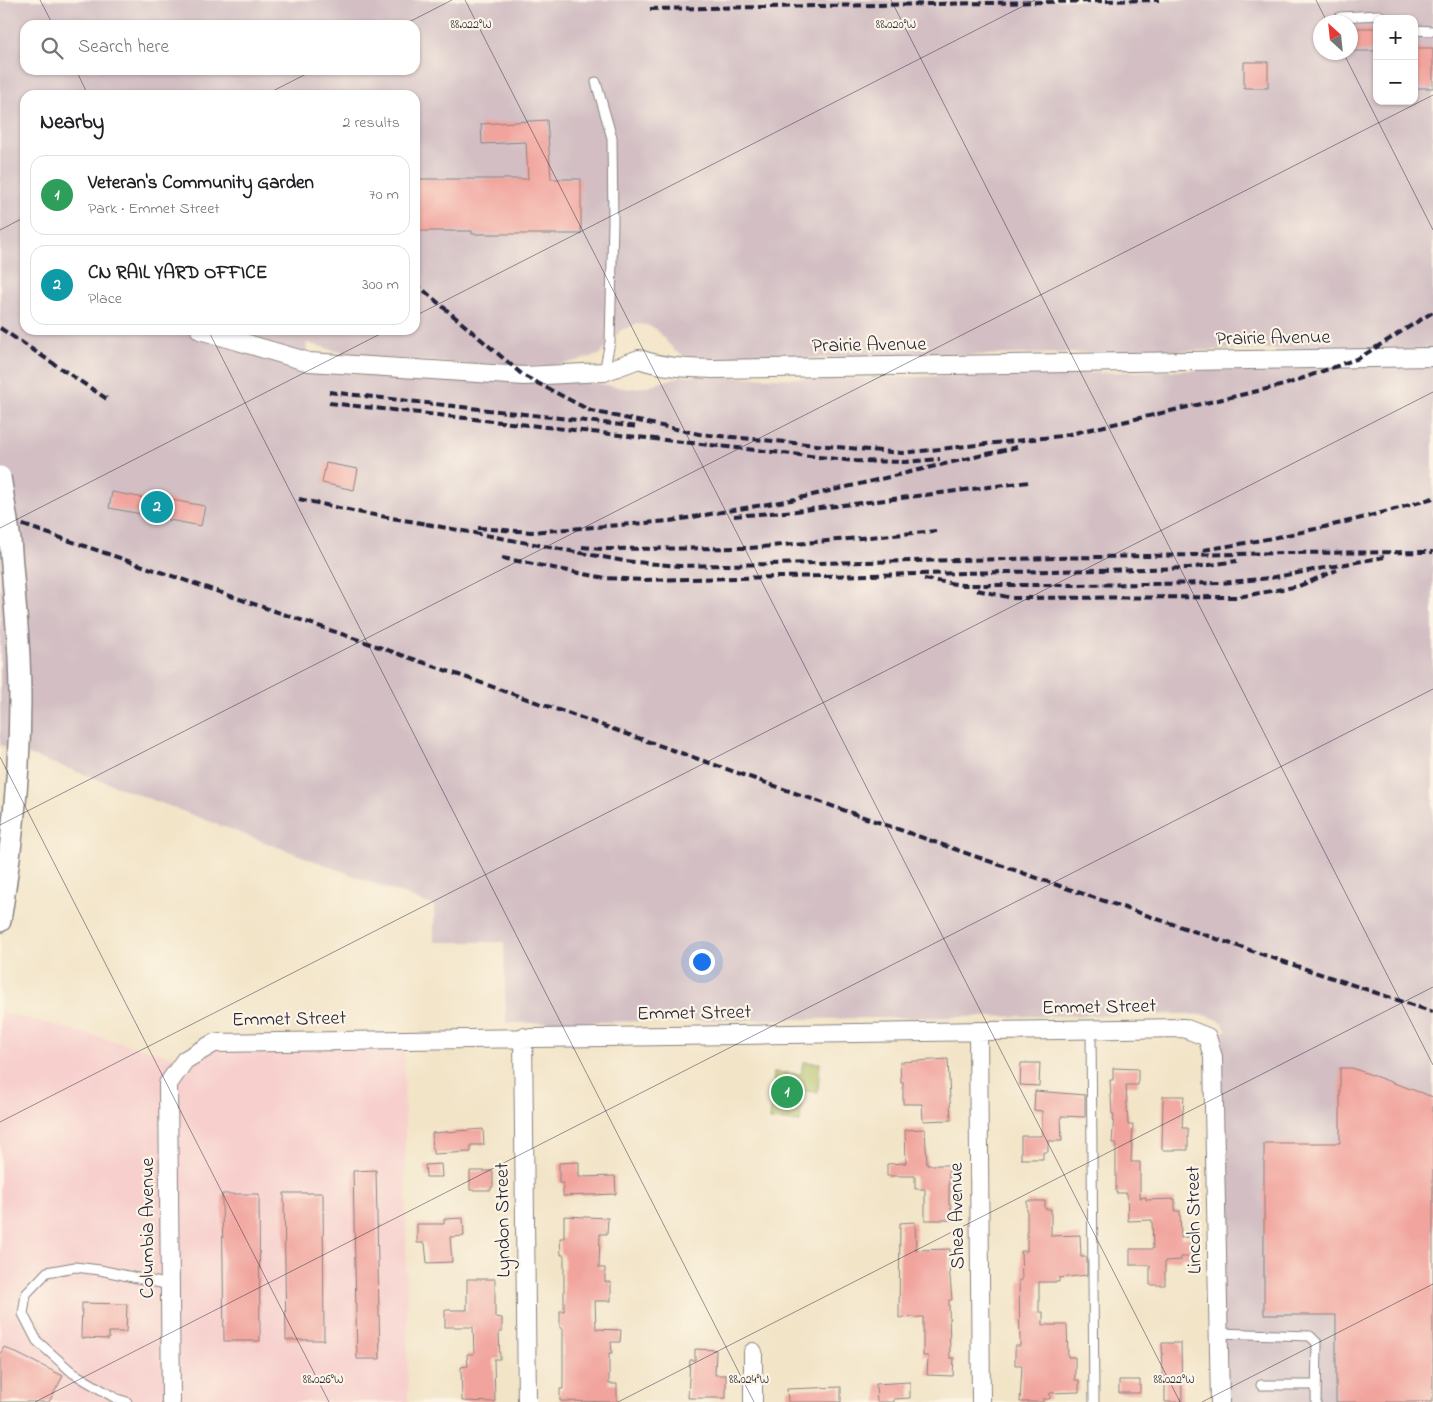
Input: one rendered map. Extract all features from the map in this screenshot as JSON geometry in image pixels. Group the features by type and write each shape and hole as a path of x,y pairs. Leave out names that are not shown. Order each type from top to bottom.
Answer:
{"street":[{"name":"Prairie Avenue","path":"217,335 309,362 524,376 604,372 639,359 679,368 715,370 1433,357"},
{"path":"0,477 10,540 21,662 15,822 0,921"},
{"name":"Emmet Street","path":"185,1060 214,1043 1184,1028 1207,1037"},
{"name":"Shea Avenue","path":"978,1030 981,1402"},
{"name":"Lincoln Street","path":"1207,1037 1212,1057 1220,1402"},
{"name":"Lyndon Street","path":"523,1038 527,1402"},
{"name":"Columbia Avenue","path":"171,1402 168,1084 185,1060"},
{"path":"753,1352 753,1402"}],"lane":[{"path":"1358,16 1373,15"},
{"path":"1418,30 1433,31"},
{"path":"596,82 612,138 613,222 610,342 604,372"},
{"path":"1091,1030 1094,1402"},
{"path":"127,1402 117,1399 73,1373 37,1341 23,1314 26,1294 47,1272 75,1267 100,1270 170,1285"},
{"path":"1218,1333 1310,1336 1317,1343 1316,1402"},
{"path":"1261,1385 1316,1385"}],"shaded area":[{"path":"0,0 1433,0 1433,1402 1220,1402 1207,1037 1227,1031 1222,1023 1216,1019 1208,1016 1187,1014 506,1023 504,942 434,942 434,906 92,777 0,745","holes":["637,324 656,329 675,351 684,356 705,360 1327,348 1297,368 823,379 682,376 644,387 629,389 595,383 305,371 307,343 360,357 498,366 548,366 599,355 621,330"]},
{"path":"0,1011 185,1060 214,1043 404,1039 408,1402 0,1402"}],"green space":[{"path":"803,1062 820,1063 818,1092 802,1091 800,1122 770,1120 774,1072 801,1074"}],"building":[{"path":"1358,28 1373,28 1373,51 1358,51"},
{"path":"1418,48 1433,48 1433,88 1418,88"},
{"path":"1244,62 1268,62 1268,88 1244,88"},
{"path":"547,120 551,179 581,179 581,234 472,234 472,231 420,231 420,179 528,179 526,142 482,144 481,124"},
{"path":"326,463 358,469 354,490 322,483"},
{"path":"112,492 155,500 155,497 205,506 201,526 164,519 164,522 152,520 152,516 109,508"},
{"path":"948,1059 951,1120 923,1121 922,1104 903,1104 900,1062"},
{"path":"1021,1063 1040,1063 1039,1086 1020,1085"},
{"path":"1113,1068 1138,1069 1138,1085 1126,1085 1128,1125 1133,1125 1131,1162 1140,1162 1140,1198 1146,1197 1146,1200 1175,1199 1175,1211 1180,1211 1181,1238 1190,1237 1191,1257 1181,1257 1181,1260 1165,1261 1165,1285 1150,1285 1150,1265 1130,1265 1130,1249 1153,1249 1152,1220 1128,1221 1127,1193 1116,1193 1116,1143 1112,1143 1114,1114 1112,1114 1110,1080 1113,1080"},
{"path":"1340,1068 1352,1068 1433,1097 1433,1402 1336,1402 1336,1315 1264,1315 1264,1143 1340,1143"},
{"path":"1035,1091 1085,1095 1085,1117 1061,1116 1062,1141 1048,1141 1048,1152 1043,1152 1043,1159 1021,1159 1021,1136 1042,1136 1042,1111 1034,1110"},
{"path":"1163,1096 1184,1096 1182,1128 1188,1128 1188,1150 1162,1150"},
{"path":"483,1129 484,1145 471,1145 471,1152 433,1154 432,1133"},
{"path":"925,1129 927,1165 949,1165 951,1220 925,1220 925,1189 915,1189 915,1176 887,1176 887,1164 906,1163 905,1130"},
{"path":"579,1162 579,1177 615,1176 616,1194 563,1196 563,1183 559,1183 559,1163"},
{"path":"441,1164 442,1177 426,1177 425,1165"},
{"path":"376,1170 380,1359 357,1359 353,1171"},
{"path":"470,1171 493,1171 493,1187 491,1187 491,1190 470,1190"},
{"path":"284,1193 323,1193 324,1340 286,1340"},
{"path":"222,1194 259,1194 260,1341 224,1341"},
{"path":"1027,1201 1045,1201 1045,1209 1051,1209 1051,1236 1080,1235 1081,1257 1087,1257 1087,1275 1059,1278 1059,1282 1039,1282 1039,1312 1043,1312 1043,1325 1067,1325 1068,1357 1075,1357 1075,1380 1079,1380 1079,1392 1050,1393 1050,1399 1043,1399 1043,1402 1020,1402 1022,1365 1015,1365 1015,1346 1020,1346 1019,1280 1022,1280 1021,1251 1027,1251"},
{"path":"564,1216 608,1218 607,1234 600,1234 599,1268 605,1268 605,1282 611,1282 611,1301 595,1301 596,1329 621,1330 620,1342 611,1342 612,1353 609,1353 609,1384 617,1384 617,1402 560,1401 560,1389 563,1389 563,1328 560,1328 560,1311 564,1311 564,1255 561,1255 560,1238 564,1238"},
{"path":"463,1218 464,1236 450,1237 452,1262 427,1263 425,1243 417,1243 417,1224 444,1224 444,1219"},
{"path":"915,1222 916,1250 950,1249 949,1265 952,1300 949,1300 950,1358 954,1358 953,1376 927,1375 928,1356 923,1356 923,1317 899,1318 900,1223"},
{"path":"467,1279 495,1279 495,1317 502,1318 502,1332 499,1332 500,1359 494,1359 495,1402 462,1401 461,1367 468,1366 467,1354 474,1354 473,1327 445,1327 445,1310 467,1310"},
{"path":"82,1303 127,1304 126,1332 109,1332 109,1339 81,1338"},
{"path":"1162,1343 1181,1343 1182,1402 1165,1402"},
{"path":"4,1347 63,1376 49,1402 0,1402 0,1354"},
{"path":"695,1349 716,1350 715,1375 726,1375 726,1398 688,1398 690,1360 695,1360"},
{"path":"1119,1380 1140,1380 1140,1393 1119,1393"},
{"path":"910,1382 910,1398 894,1399 894,1402 877,1402 876,1384"},
{"path":"841,1387 841,1402 788,1402 787,1389"}],"railway":[{"path":"650,9 1159,0"},
{"path":"420,287 524,376 591,411 699,434 902,453 1061,436 1284,385 1359,358 1433,312"},
{"path":"0,328 107,399"},
{"path":"329,392 639,427"},
{"path":"329,403 855,461 905,462 940,459"},
{"path":"478,528 531,532 670,521 791,500 1017,447"},
{"path":"734,516 796,511 1029,482"},
{"path":"1203,550 1319,528 1433,498"},
{"path":"299,499 357,512 433,525"},
{"path":"0,517 362,641 1057,885 1433,1012"},
{"path":"426,524 624,561 679,566 1286,553 1433,552"},
{"path":"582,547 603,549 750,548 936,531"},
{"path":"924,579 962,585 1222,583 1270,578 1384,557"},
{"path":"502,558 605,578 644,580 1189,568 1237,561"},
{"path":"977,590 1012,598 1238,597 1299,586 1337,570"}],"place":[{"name":"CN RAIL YARD OFFICE","path":"157,507"},
{"name":"Veteran's Community Garden","path":"787,1092"}]}
